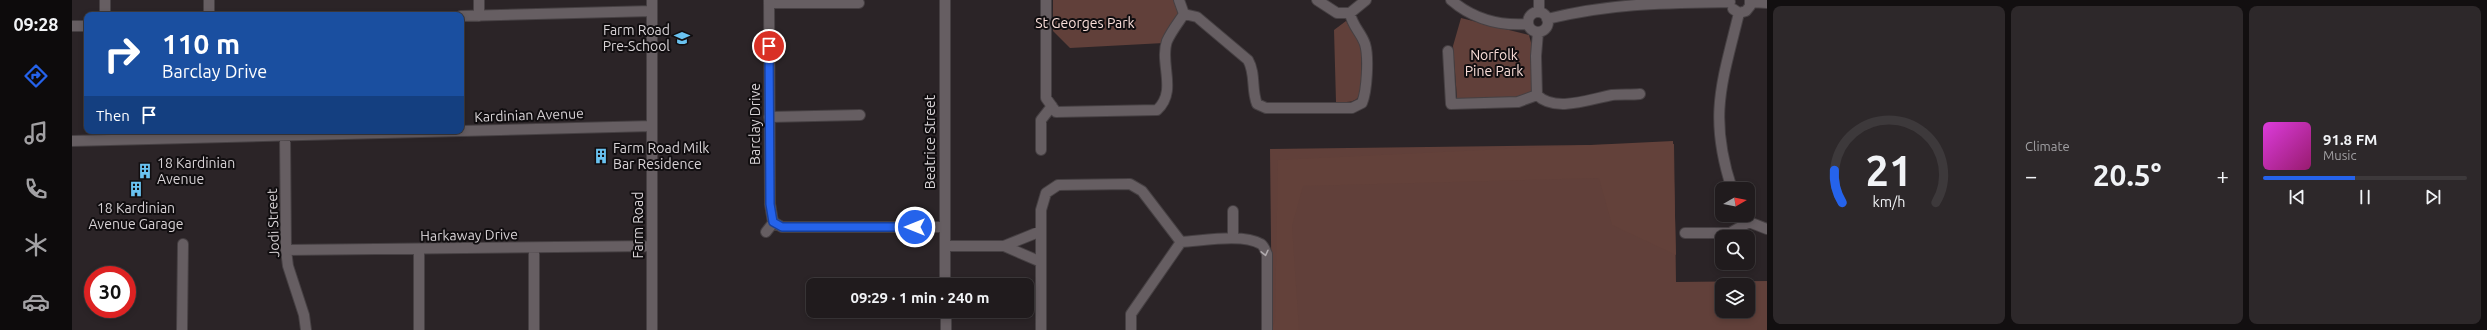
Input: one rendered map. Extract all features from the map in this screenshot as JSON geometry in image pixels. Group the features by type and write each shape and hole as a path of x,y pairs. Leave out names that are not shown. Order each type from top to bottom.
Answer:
{"street":[{"path":"105,0 105,12"},
{"path":"209,0 209,12"},
{"path":"479,0 479,16"},
{"name":"Farm Road","path":"652,0 652,330"},
{"name":"Beatrice Street","path":"945,0 945,278"},
{"path":"1046,0 1046,98 1056,112 1157,110 1164,104 1167,96 1167,42 1184,14"},
{"path":"1179,0 1184,14"},
{"path":"1317,0 1337,13 1350,13 1366,0"},
{"path":"1451,0 1477,18 1512,25 1528,24"},
{"path":"1538,12 1539,0"},
{"path":"769,1 859,3"},
{"name":"Barclay Drive","path":"769,1 770,211 773,223"},
{"path":"1547,19 1587,9 1637,4 1731,1 1733,9 1739,13 1746,11 1750,1 1767,3"},
{"path":"464,16 652,11"},
{"path":"1528,24 1531,15 1538,12"},
{"path":"1538,12 1547,19"},
{"path":"1184,14 1196,17 1248,60 1253,69 1254,95 1257,104 1266,108 1352,108 1362,103 1366,94 1366,45 1352,22 1350,13"},
{"path":"1730,182 1722,160 1718,120 1721,84 1739,13"},
{"path":"1528,24 1532,30 1538,32 1545,29 1547,19"},
{"path":"72,26 84,26"},
{"path":"1538,32 1536,56 1537,95 1543,102 1552,104 1592,100 1612,95 1640,94"},
{"path":"1448,52 1451,104 1518,102 1537,95"},
{"path":"1041,150 1041,120 1052,106"},
{"path":"769,117 860,115"},
{"name":"Kardinian Avenue","path":"464,131 652,126"},
{"name":"Kardinian Avenue","path":"72,141 172,135 285,136 358,134"},
{"name":"Jodi Street","path":"285,136 286,250 288,266 304,315 306,330"},
{"path":"1041,330 1041,210 1046,193 1058,185 1130,184 1142,191 1181,242"},
{"path":"1233,211 1233,238"},
{"path":"1685,233 1730,233 1743,222"},
{"path":"1753,222 1767,229"},
{"path":"766,232 773,223 782,227 944,227"},
{"path":"945,246 1004,246 1041,231"},
{"path":"1181,242 1233,238 1260,243 1264,246 1267,254 1267,330"},
{"path":"1131,330 1131,314 1181,242"},
{"path":"182,244 182,330"},
{"name":"Harkaway Drive","path":"286,250 652,246"},
{"path":"1004,246 1041,262"},
{"path":"534,248 534,330"},
{"path":"419,249 419,330"},
{"path":"946,318 946,330"}],"green space":[{"name":"St Georges Park","path":"1053,0 1176,0 1181,12 1164,43 1070,48 1053,31"},
{"name":"Norfolk Pine Park","path":"1461,18 1529,35 1533,50 1534,90 1522,99 1457,98 1453,46"},
{"path":"1346,21 1361,40 1361,93 1354,101 1336,102 1334,30"},
{"path":"1674,144 1676,282 1715,282 1715,318 1755,318 1755,281 1767,281 1767,330 1272,330 1270,149"}],"shaded area":[{"path":"1673,141 1676,255 1612,225 1599,178 1303,186 1292,226 1299,330 1272,330 1275,320 1278,160"}],"place":[{"name":"Farm Road Pre-School","path":"682,38"},
{"name":"Farm Road Milk Bar Residence","path":"601,156"},
{"name":"18 Kardinian Avenue","path":"145,171"},
{"name":"18 Kardinian Avenue Garage","path":"136,189"}],"route":[{"path":"769,46 770,211 774,224 779,227 915,227"}]}
